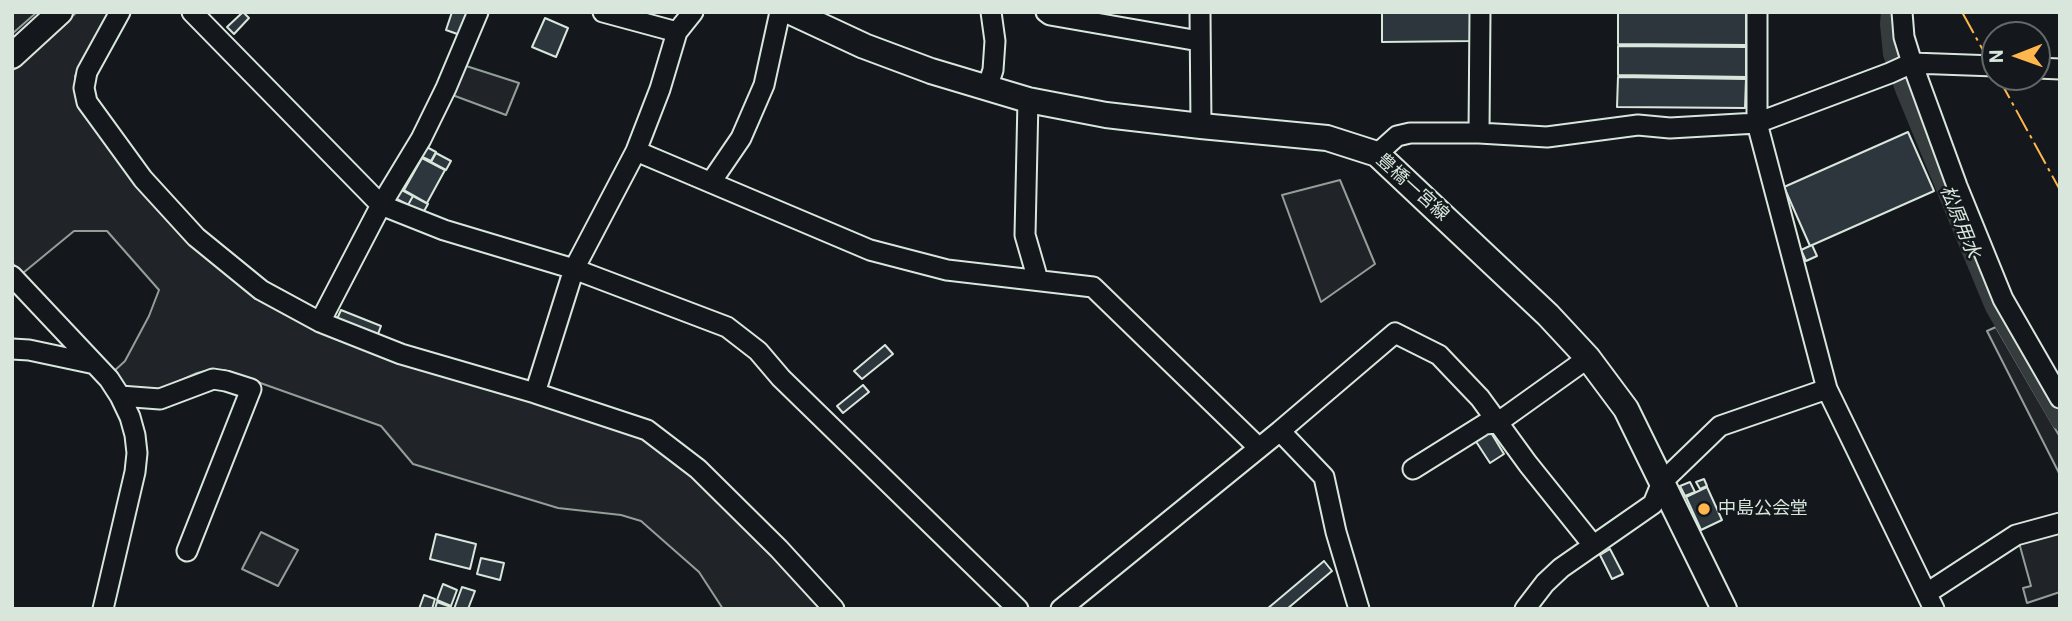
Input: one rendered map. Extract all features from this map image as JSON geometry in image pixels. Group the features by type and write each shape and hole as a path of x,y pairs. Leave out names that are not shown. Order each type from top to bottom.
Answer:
{"main road":[{"path":"12,56 60,12"},
{"name":"豊橋一宮線","path":"791,12 864,47 931,71 1028,100 1106,115 1201,127 1327,138 1377,154 1548,315 1588,358 1626,409 1724,609"}],"street":[{"path":"120,12 87,72 84,88 87,102 143,179 196,237 261,290 320,322 401,354 535,393 647,430 698,469 779,548 834,609"},
{"path":"192,12 382,205 444,230 574,270 727,327 758,351 781,378 1018,609"},
{"path":"320,322 382,205 421,139 478,12"},
{"path":"603,12 677,33"},
{"path":"535,393 574,270 636,150 660,89 677,33 693,12"},
{"path":"711,182 741,138 764,85 780,12"},
{"path":"987,88 993,70 995,41 991,12"},
{"path":"1046,12 1050,15 1199,41"},
{"path":"1200,12 1201,127"},
{"path":"1479,133 1480,12"},
{"path":"1758,12 1756,123 1827,390 1931,601 2016,535 2060,523"},
{"path":"1902,12 1912,63 1957,186 2003,299 2060,398"},
{"path":"1377,154 1398,136 1410,132 1547,138 1638,125 1670,128 1756,123 1912,63 1981,65"},
{"path":"1028,100 1025,235 1038,280"},
{"path":"636,150 870,250 947,270 1093,287 1258,447"},
{"path":"12,276 95,364 120,396 135,435 135,472 103,609"},
{"path":"1060,609 1280,431 1395,333 1439,355 1479,398 1592,545"},
{"path":"12,349 95,364"},
{"path":"1413,469 1485,424 1497,423 1588,358"},
{"path":"120,396 160,399 213,379 251,389 187,551"},
{"path":"1525,609 1553,575 1653,504 1662,482 1720,426 1827,390"},
{"path":"1280,431 1324,477 1336,532 1359,609"}],"shaded area":[{"path":"12,12 37,12 12,34"},
{"path":"77,12 109,12 75,76 79,109 137,183 258,297 638,432 693,472 825,609 723,609 699,572 641,521 621,515 558,508 413,464 381,426 224,370 197,373 157,391 123,388 112,373 125,361 149,316 159,290 107,231 74,231 23,273 12,263 12,71"},
{"path":"460,64 519,83 506,115 447,93"},
{"path":"1340,180 1375,264 1321,302 1282,195"},
{"path":"1996,327 2060,437 2060,475 1987,331"},
{"path":"2060,528 2060,592 2027,603 2023,588 2031,586 2018,539"},
{"path":"261,532 298,550 278,586 242,569"}],"building":[{"path":"243,12 249,18 234,34 227,27"},
{"path":"452,12 471,12 463,36 446,30"},
{"path":"1382,12 1471,12 1471,41 1382,42"},
{"path":"1618,12 1746,12 1746,45 1618,44"},
{"path":"545,18 568,28 556,57 532,47"},
{"path":"1618,46 1746,47 1746,77 1618,75"},
{"path":"1618,77 1746,79 1745,108 1617,107"},
{"path":"1908,132 1934,191 1810,246 1784,187"},
{"path":"423,145 436,152 431,161 418,155"},
{"path":"436,153 451,161 446,170 431,162"},
{"path":"422,158 445,170 427,203 404,190"},
{"path":"400,189 413,196 408,205 395,198"},
{"path":"413,196 428,204 423,213 408,205"},
{"path":"1812,245 1817,256 1806,261 1801,250"},
{"path":"341,310 381,326 378,334 337,319"},
{"path":"885,345 893,354 862,379 854,371"},
{"path":"863,385 869,392 843,413 837,406"},
{"path":"1490,431 1504,454 1490,463 1475,440"},
{"path":"1704,479 1707,486 1700,489 1696,482"},
{"path":"1690,482 1695,492 1685,496 1680,486"},
{"name":"中島公会堂","path":"1707,487 1722,520 1701,530 1686,497"},
{"path":"436,534 476,544 470,569 430,559"},
{"path":"1610,549 1623,574 1612,579 1600,555"},
{"path":"481,558 504,563 500,580 477,574"},
{"path":"1324,561 1332,571 1287,609 1267,609"},
{"path":"443,584 457,590 451,606 437,600"},
{"path":"462,587 475,591 468,609 454,609"},
{"path":"424,595 435,599 432,609 419,609"},
{"path":"437,602 451,607 435,609"}],"waterway":[{"name":"松原用水","path":"1890,12 1892,54 1904,89 1994,307 2060,421"}],"power":[{"path":"1962,12 1981,47"},
{"path":"2006,91 2060,190"}],"place":[{"name":"中島公会堂","path":"1704,509"}]}
